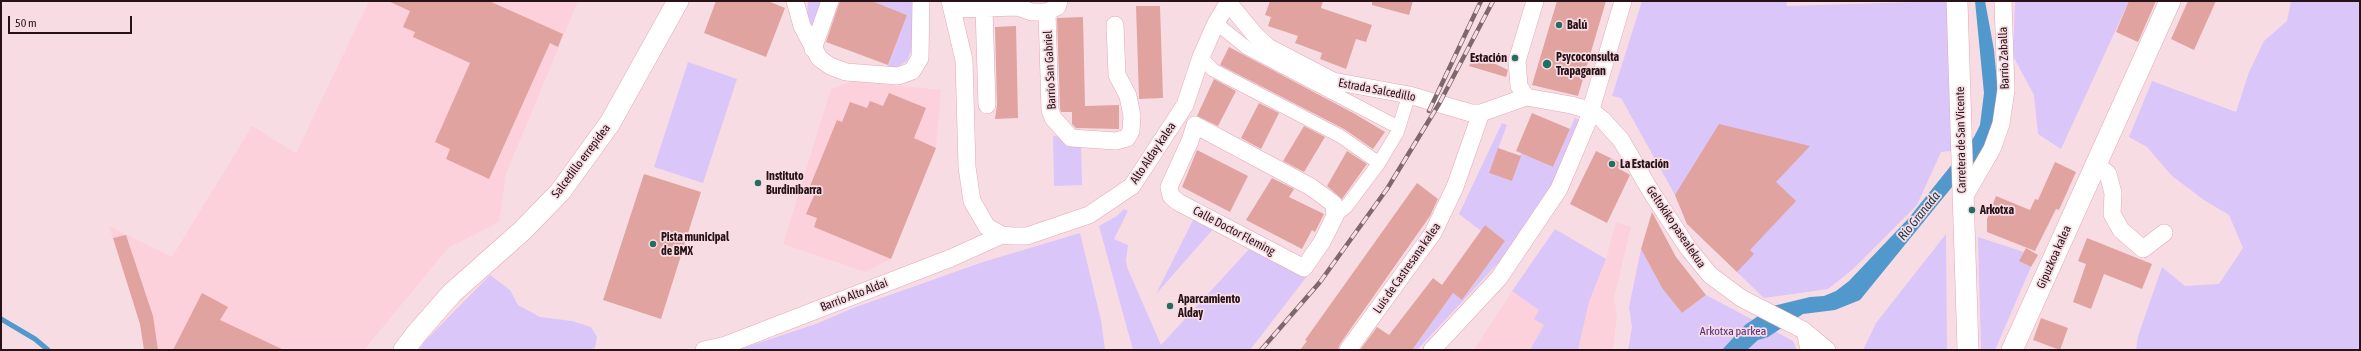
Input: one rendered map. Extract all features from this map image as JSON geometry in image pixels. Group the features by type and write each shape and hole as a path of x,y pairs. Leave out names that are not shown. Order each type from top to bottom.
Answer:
{"street":[{"name":"Salcedillo errepidea","path":"404,350 452,293 522,231 560,192 610,123 678,1"},
{"path":"795,1 802,26 813,49 819,58 830,66 846,72 905,75 917,65 920,58 921,1"},
{"path":"813,49 830,1"},
{"path":"1481,113 1530,101 1519,86 1517,61 1535,1"},
{"path":"1432,350 1499,278 1559,189 1590,110 1623,1"},
{"name":"Carretera de San Vicente","path":"1957,1 1961,176 1968,350"},
{"name":"Barrio Zaballa","path":"1962,201 1992,149 2001,124 2006,90 2003,1"},
{"name":"Gipuzkoa kalea","path":"2012,350 2170,1"},
{"name":"Alto Alday kalea","path":"1002,235 1027,236 1089,215 1132,186 1185,105 1201,57 1216,23 1228,2"},
{"name":"Estrada Salcedillo","path":"1228,2 1268,46 1301,66 1333,81 1409,95 1459,110 1481,113"},
{"name":"Barrio San Gabriel","path":"1002,235 987,227 972,201 967,167 964,60 952,5 984,8 1017,4 1032,12 1053,7 1050,110 1053,118 1066,134 1071,138 1081,140 1116,141 1127,138 1131,131 1132,116 1128,96 1117,75 1115,25"},
{"path":"984,8 987,105"},
{"name":"Estrada Salcedillo","path":"1216,23 1247,48 1392,124"},
{"path":"1201,57 1213,70 1340,136 1379,163"},
{"path":"1335,216 1346,207 1379,163 1397,133 1409,95"},
{"name":"Geltokiko pasealekua","path":"1530,101 1571,104 1590,110 1612,129 1621,140 1650,190 1688,248 1710,275 1741,298 1803,330 1827,350"},
{"path":"1185,105 1195,125 1311,187 1334,204 1335,216"},
{"name":"Luis de Castresana kalea","path":"1348,350 1433,233 1455,187 1481,113"},
{"name":"Calle Doctor Fleming","path":"1195,125 1190,141 1170,188 1171,196 1178,202 1304,268 1322,242 1335,216"},
{"path":"2096,164 2108,174 2113,193 2112,214 2121,230 2143,249 2164,233"},
{"name":"Barrio Alto Aldai","path":"704,350 726,344 952,258 1002,235"},
{"path":"1803,330 1807,350"}],"shaded area":[{"path":"369,1 578,1 506,174 499,222 448,248 364,350 144,350 140,324 109,226 172,257 252,126 296,153"},
{"path":"853,81 941,90 936,148 891,259 865,272 783,244 831,89"},
{"path":"1616,222 1631,227 1614,298 1617,314 1613,350 1578,350 1589,302 1606,259"},
{"path":"1512,291 1539,310 1544,325 1530,350 1474,350"}],"green space":[{"path":"808,1 824,1 813,28 807,16"},
{"path":"872,1 913,1 915,41 907,61 896,68 888,66 907,15"},
{"path":"1642,1 1786,1 1787,6 1947,1 1951,151 1941,152 1917,205 1852,270 1828,289 1764,298 1687,224 1675,195 1621,98 1612,96"},
{"path":"2015,1 2129,1 2061,149 2038,134 2034,95 2013,56"},
{"path":"2291,1 2360,1 2360,350 2136,350 2138,336 2162,267 2185,286 2219,284 2243,248 2229,215 2204,200 2172,176 2147,147 2129,137 2152,81 2236,112 2249,72 2264,41 2287,21"},
{"path":"688,62 737,79 703,183 654,167"},
{"path":"1575,118 1580,120 1554,187 1517,243 1417,350 1412,350 1453,293 1462,300 1505,241 1485,225 1481,231 1459,214 1502,123 1507,125 1489,173 1512,181 1521,153 1553,167"},
{"path":"1053,136 1066,137 1081,143 1082,185 1054,186"},
{"path":"1124,209 1128,211 1114,239 1128,245 1126,260 1127,267 1161,345 1251,247 1308,275 1250,350 1133,350 1099,226 1117,216"},
{"path":"1195,216 1215,227 1156,294"},
{"path":"1555,229 1606,259 1589,302 1578,350 1530,350 1544,325 1534,319 1539,310 1512,291"},
{"path":"1080,233 1101,320 1105,350 737,350 816,324 853,308 983,262"},
{"path":"1946,234 1947,350 1863,350 1876,323"},
{"path":"1978,237 2024,252 2019,261 2031,267 1995,350 1981,350"},
{"name":"Arkotxa parkea","path":"1641,249 1661,286 1682,313 1706,295 1793,341 1797,350 1628,350 1632,327 1629,307"},
{"path":"490,275 510,290 518,305 540,317 572,321 591,327 597,337 595,348 587,350 419,350 426,340"}],"water":[{"name":"Río Granada","path":"1975,1 1985,1 1994,50 1999,103 1991,143 1952,187 1860,300 1835,310 1803,314 1768,337 1758,340 1747,350 1722,350 1745,325 1773,306 1810,297 1824,296 1836,291 1849,281 1908,219 1974,137 1980,125 1984,93"}],"building":[{"path":"388,1 489,1 563,34 558,47 550,43 489,179 446,159 450,149 435,142 470,63 413,37 415,32 403,27 410,11"},
{"path":"716,1 768,1 785,8 766,57 704,33"},
{"path":"840,1 872,1 907,15 888,65 826,42"},
{"path":"1270,1 1323,1 1321,8 1372,25 1366,42 1356,39 1346,69 1320,59 1322,53 1295,43 1298,36 1268,26 1271,17 1265,15"},
{"path":"1372,1 1413,1 1409,15 1372,5"},
{"path":"1557,1 1606,1 1578,96 1532,85"},
{"path":"2129,1 2156,1 2138,42 2116,32"},
{"path":"2188,1 2216,1 2194,50 2171,39"},
{"path":"1136,6 1160,6 1163,98 1139,99"},
{"path":"1083,17 1085,106 1119,105 1119,129 1076,128 1072,124 1072,112 1061,112 1057,18"},
{"path":"1016,26 1018,118 995,119 997,105 995,27"},
{"path":"1229,47 1355,114 1385,132 1373,149 1344,129 1220,65"},
{"path":"1475,54 1508,70 1506,77 1469,66"},
{"path":"1214,79 1236,91 1218,126 1197,116"},
{"path":"889,93 926,108 914,138 936,148 891,259 814,227 817,218 806,214 815,193 808,191 837,120 842,122 850,102 867,108 870,101 883,106"},
{"path":"1259,103 1279,113 1261,149 1241,138"},
{"path":"1532,113 1570,129 1553,167 1516,151"},
{"path":"1719,124 1810,146 1776,182 1796,201 1750,250 1754,254 1737,272 1687,224 1675,195"},
{"path":"1304,126 1325,137 1304,172 1283,161"},
{"path":"1498,148 1521,156 1512,181 1489,173"},
{"path":"1197,150 1248,176 1230,212 1182,187"},
{"path":"1347,151 1367,164 1342,199 1327,186"},
{"path":"1596,151 1621,163 1618,168 1630,175 1607,223 1570,204"},
{"path":"2055,162 2076,172 2059,210 2056,209 2035,251 1987,232 1987,219 1996,196 2030,210 2035,199 2038,200"},
{"name":"Pista municipal de BMX","path":"644,174 701,192 661,319 603,300"},
{"path":"1272,178 1294,189 1289,197 1324,214 1315,232 1312,230 1302,249 1246,220"},
{"path":"1417,183 1438,199 1430,216 1340,344 1338,350 1300,350 1307,341 1305,340"},
{"path":"1652,212 1676,257 1706,295 1682,313 1662,288 1641,249"},
{"path":"1485,225 1505,241 1462,300 1453,293 1412,350 1360,350 1377,327 1389,335 1433,278 1442,285"},
{"path":"126,235 153,316 158,350 144,350 140,324 113,238"},
{"path":"2087,238 2152,264 2142,289 2104,274 2091,309 2073,302 2086,264 2078,261"},
{"path":"2026,248 2038,255 2031,267 2019,261"},
{"path":"202,293 228,307 220,320 284,350 173,350"},
{"path":"2041,318 2068,328 2060,350 2033,340"}],"waterway":[{"path":"1,319 35,339 48,350"}],"railway":[{"path":"1429,111 1481,1"},
{"path":"1261,350 1320,282 1387,189 1439,104 1493,1"}],"place":[{"name":"Balú","path":"1559,25"},
{"name":"Estación","path":"1515,58"},
{"name":"Psycoconsulta Trapagaran","path":"1547,64"},
{"name":"La Estación","path":"1612,164"},
{"name":"Instituto Burdinibarra","path":"758,183"},
{"name":"Arkotxa","path":"1972,210"},
{"name":"Pista municipal de BMX","path":"653,244"},
{"name":"Aparcamiento Alday","path":"1170,306"}]}
